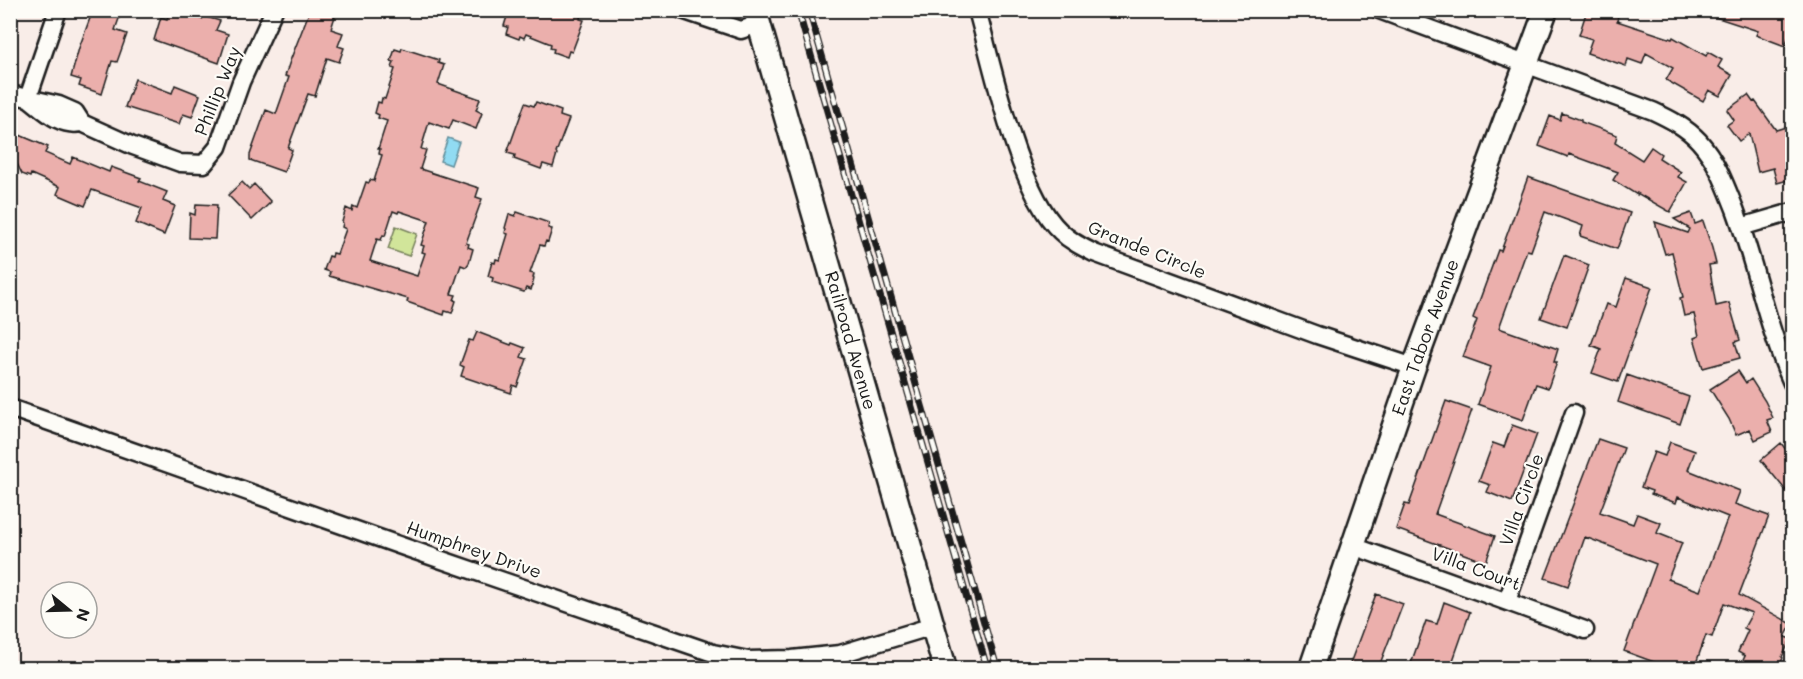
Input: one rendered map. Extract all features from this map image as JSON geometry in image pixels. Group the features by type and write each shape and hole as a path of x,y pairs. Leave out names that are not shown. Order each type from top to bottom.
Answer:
{"main road":[{"name":"East Tabor Avenue","path":"1311,669 1414,367 1546,10"},
{"name":"Railroad Avenue","path":"757,17 945,669"}],"street":[{"path":"28,98 58,10"},
{"name":"Phillip Way","path":"10,94 67,108 75,112 82,123 180,163 204,164 218,147 241,82 274,10"},
{"path":"682,10 741,30 757,17"},
{"name":"Grande Circle","path":"977,10 1014,142 1037,201 1059,230 1076,244 1094,253 1285,323 1414,367"},
{"path":"1378,10 1653,111 1677,122 1698,141 1719,169 1741,227 1781,357 1792,382"},
{"path":"1741,227 1792,212"},
{"name":"Humphrey Drive","path":"10,408 713,653 748,660 792,659 840,654 933,626"},
{"name":"Villa Circle","path":"1506,601 1574,413"},
{"name":"Villa Court","path":"1353,546 1585,630"}],"green space":[{"path":"396,226 417,234 409,256 388,249"}],"water":[{"path":"448,138 459,142 451,165 440,161"}],"building":[{"path":"93,10 122,10 115,30 127,34 117,62 112,61 102,94 79,86 81,80 71,77"},
{"path":"170,10 202,19 203,16 220,21 216,30 228,34 219,63 154,40 161,17 167,19"},
{"path":"310,10 337,10 331,29 343,33 338,46 344,48 339,62 327,58 315,96 308,94 288,148 292,150 284,172 250,160 250,155 266,110 276,114 289,77 285,76"},
{"path":"509,10 573,10 581,14 580,19 584,20 572,52 569,51 567,57 553,52 554,49 550,48 551,44 526,34 524,38 520,36 519,39 506,34 508,27 504,26"},
{"path":"1587,10 1602,10 1618,16 1617,21 1672,39 1673,37 1706,56 1708,52 1722,60 1718,67 1732,75 1720,96 1709,90 1703,101 1666,80 1673,68 1646,53 1642,64 1628,59 1626,66 1587,53 1592,39 1579,35"},
{"path":"1703,10 1792,10 1792,28 1785,46 1756,35 1758,31 1703,13"},
{"path":"402,48 439,60 438,63 444,65 438,84 480,99 476,110 482,113 476,129 453,120 449,129 429,122 421,149 426,150 420,169 479,188 476,197 482,199 466,243 473,249 469,263 466,267 461,265 451,294 456,295 452,313 445,311 444,315 407,302 408,299 329,276 330,272 324,270 329,256 332,257 333,253 337,254 346,229 342,227 342,222 346,208 352,211 353,206 357,208 366,182 374,181 382,155 379,154 380,149 378,149 387,121 378,118 379,115 375,113 378,102 381,103 382,98 385,99 395,69 392,68 394,62 391,61 395,49 401,51","holes":["393,211 398,213 399,211 429,221 421,245 424,246 422,252 425,253 417,276 370,261 377,239 381,240 383,235 385,236"]},
{"path":"135,79 172,93 175,85 200,95 192,117 183,114 179,124 125,107"},
{"path":"1748,95 1776,130 1792,125 1792,179 1777,183 1773,168 1758,172 1749,134 1739,141 1727,125 1734,120 1727,110"},
{"path":"536,102 561,111 560,116 569,119 553,167 543,164 541,169 514,159 515,155 507,153 525,103 534,106"},
{"path":"1562,113 1617,135 1615,143 1642,160 1651,147 1661,154 1659,158 1681,172 1678,177 1687,182 1670,212 1613,180 1618,172 1539,146 1550,116 1560,120"},
{"path":"10,131 48,147 45,153 70,164 73,157 109,172 111,167 141,178 139,181 167,192 163,201 175,206 164,235 136,223 142,208 92,190 85,206 57,194 60,187 31,174 30,177 22,174 10,149"},
{"path":"1528,177 1630,213 1617,249 1580,236 1583,226 1545,212 1531,251 1527,250 1499,328 1558,349 1554,362 1557,362 1548,388 1536,384 1523,420 1478,404 1491,367 1463,357 1477,320 1473,318"},
{"path":"242,182 249,189 254,184 271,202 252,220 228,195"},
{"path":"196,204 217,205 215,239 189,238 190,213 195,215"},
{"path":"517,212 549,223 548,228 552,229 548,242 546,241 544,246 540,245 530,273 534,274 531,290 526,288 524,292 492,282 493,278 488,276 492,262 495,263 496,259 500,260 508,234 505,233 505,228 509,214 515,216"},
{"path":"1691,213 1695,224 1703,221 1712,248 1716,264 1709,265 1716,306 1729,303 1740,340 1735,342 1740,358 1703,368 1694,338 1699,336 1694,314 1684,316 1680,298 1683,297 1672,252 1665,254 1655,222 1688,233 1690,229 1674,219"},
{"path":"1564,255 1589,265 1567,327 1541,318"},
{"path":"1626,278 1652,287 1618,382 1592,373 1601,349 1591,345 1606,304 1616,307"},
{"path":"477,332 525,348 521,357 527,359 517,387 513,385 511,393 461,376 464,367 460,365 469,340 473,341"},
{"path":"1738,371 1746,383 1751,379 1773,418 1767,420 1772,432 1755,440 1750,429 1736,435 1710,389"},
{"path":"1627,375 1689,397 1680,424 1618,402"},
{"path":"1446,401 1472,410 1435,514 1495,536 1486,562 1396,529 1405,504 1409,505"},
{"path":"1512,425 1537,434 1512,502 1487,492 1490,485 1479,481 1493,443 1504,447"},
{"path":"1598,439 1624,448 1600,512 1633,524 1637,514 1661,523 1657,533 1682,543 1668,579 1700,591 1728,517 1678,497 1676,503 1651,494 1652,491 1641,487 1654,452 1665,456 1670,442 1695,451 1688,470 1740,491 1735,504 1769,516 1739,595 1792,624 1785,637 1791,639 1778,669 1739,669 1745,656 1738,652 1748,630 1744,628 1752,613 1724,603 1712,637 1706,635 1694,669 1673,669 1624,651 1656,564 1585,537 1568,586 1545,578"},
{"path":"1781,443 1792,458 1792,498 1761,460"},
{"path":"1376,594 1403,604 1378,669 1348,669"},
{"path":"1444,602 1470,612 1450,669 1409,669 1426,621 1437,624"}],"railway":[{"path":"798,10 987,668"},
{"path":"809,10 997,668"}]}
